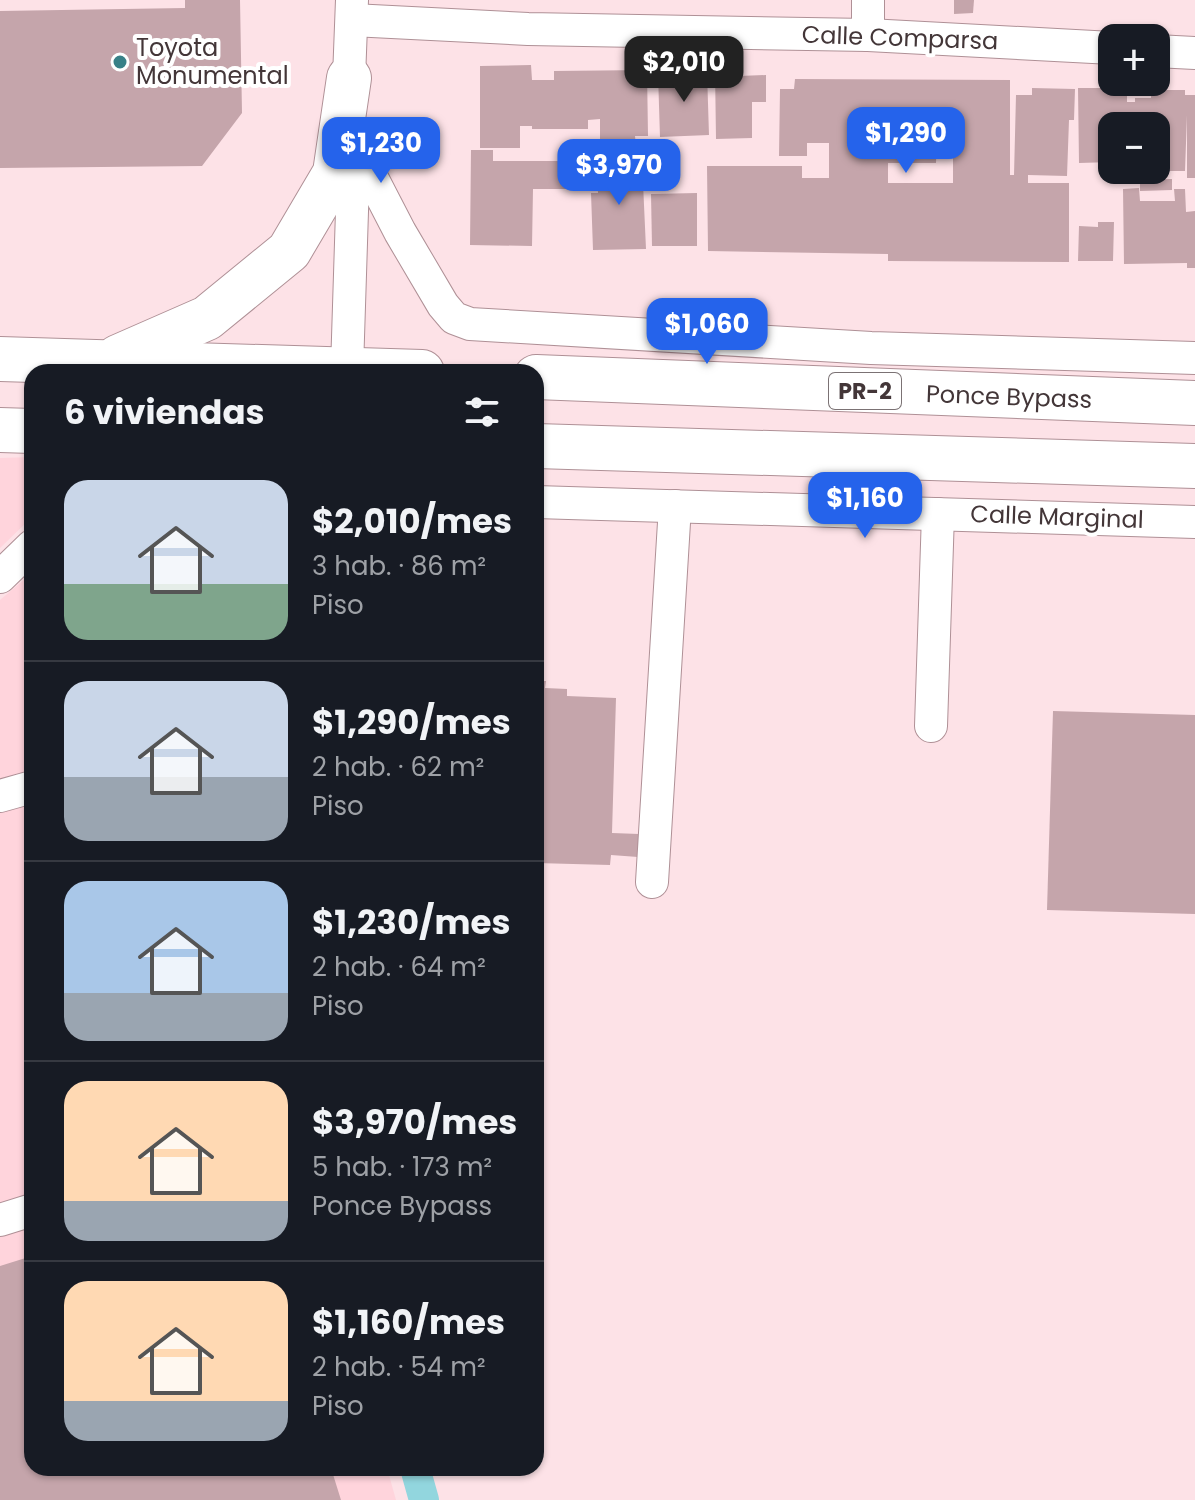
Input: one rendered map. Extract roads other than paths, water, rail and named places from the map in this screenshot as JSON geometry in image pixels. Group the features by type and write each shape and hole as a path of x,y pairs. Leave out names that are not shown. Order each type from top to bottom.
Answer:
{"highway":[{"path":"106,362 207,318 289,251 335,173 349,78"},
{"path":"0,359 175,364"},
{"name":"Ponce Bypass","path":"544,377 1195,403"},
{"path":"0,430 24,431"},
{"path":"544,446 1195,466"}],"street":[{"path":"868,0 868,35"},
{"path":"347,364 354,143 349,78 352,10"},
{"name":"Calle Comparsa","path":"352,10 528,29 868,35 1098,47"},
{"path":"1170,52 1195,53"},
{"path":"354,143 400,232 443,305 454,318 470,324 871,348 1195,358"},
{"name":"Calle Marginal","path":"544,502 1195,522"},
{"path":"652,882 675,506"},
{"path":"931,726 938,514"},
{"path":"0,577 24,554"},
{"path":"0,796 24,789"},
{"path":"0,1220 24,1212"}],"waterway":[{"path":"417,1476 424,1500"}],"place":[{"name":"Toyota Monumental","path":"120,62"}]}
